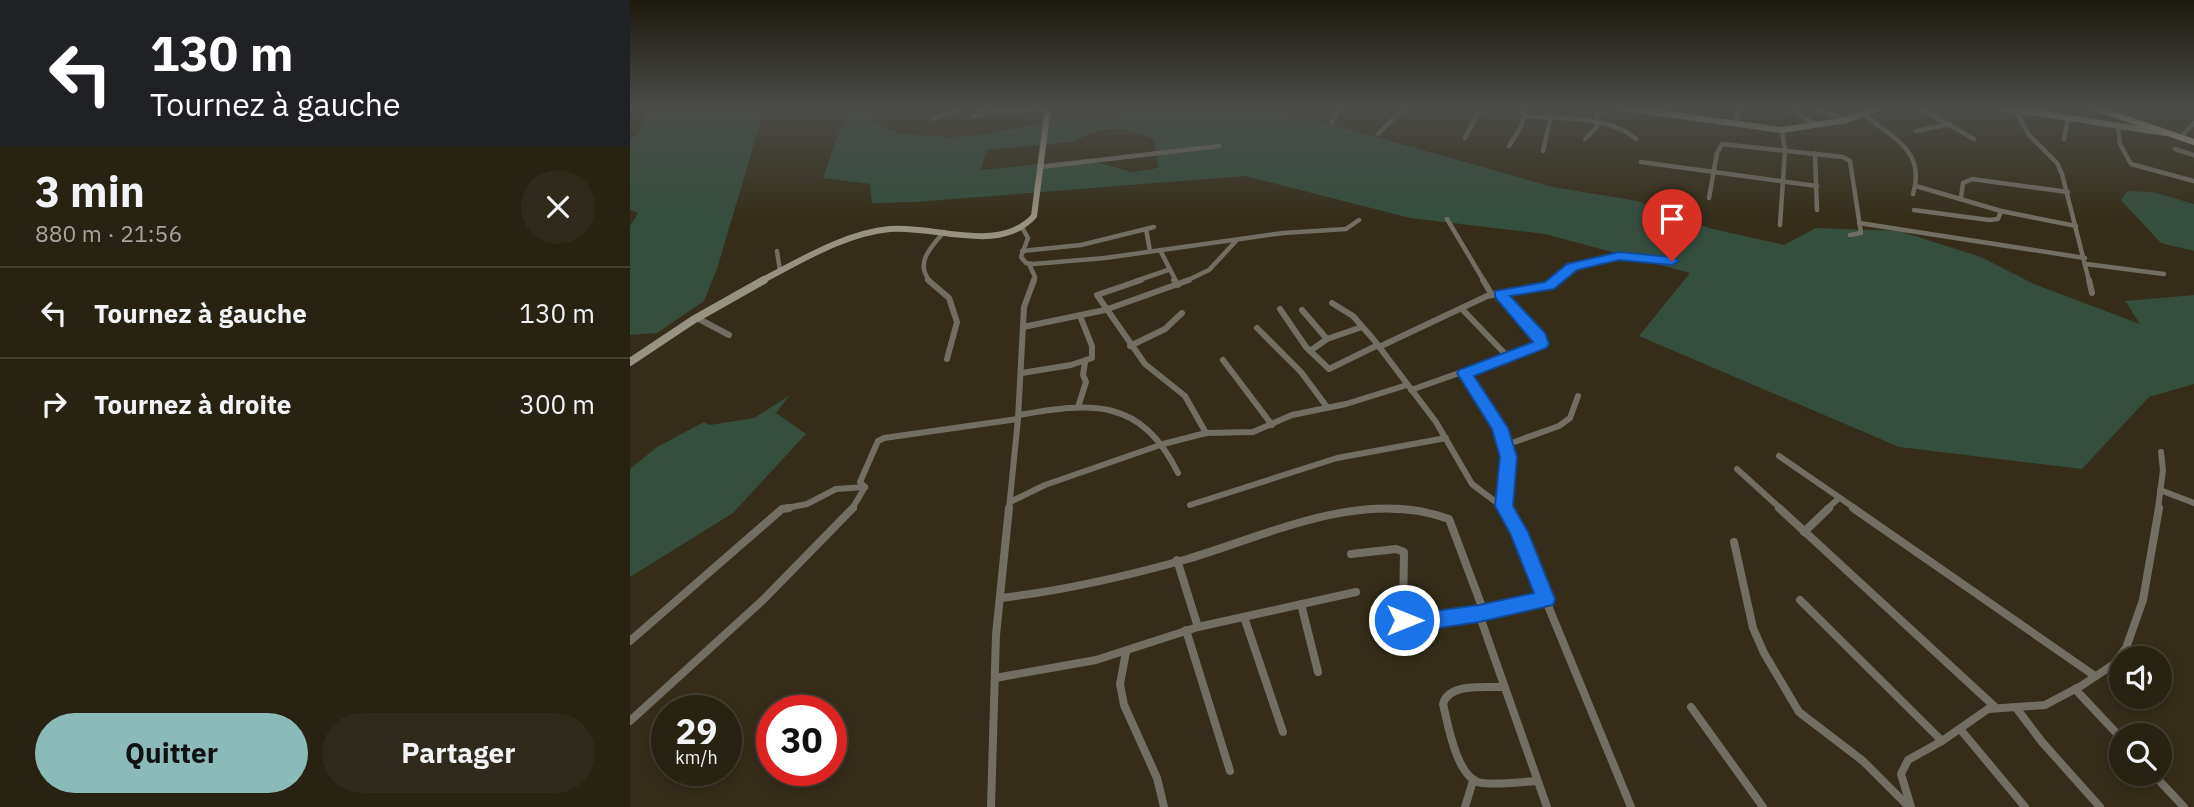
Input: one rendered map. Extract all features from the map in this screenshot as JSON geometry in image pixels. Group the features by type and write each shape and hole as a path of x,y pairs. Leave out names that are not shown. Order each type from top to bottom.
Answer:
{"street":[{"path":"630,362 697,318 780,271 827,248 876,231 932,229 983,236 1023,229 1034,216 1043,145"},
{"path":"1543,150 1544,145"},
{"path":"1709,198 1717,153 1722,145"},
{"path":"1729,145 1815,153 1843,157 1850,161 1860,234 1850,235"},
{"path":"1780,225 1784,145"},
{"path":"1901,145 1914,155 1919,167 1913,194"},
{"path":"2039,145 2057,163 2068,192 2092,293"},
{"path":"2120,145 2131,163 2194,181"},
{"path":"1040,167 1219,146"},
{"path":"2175,149 2194,155"},
{"path":"1815,153 1817,210"},
{"path":"1641,162 1817,186"},
{"path":"1961,198 1963,183 1972,179 2068,192"},
{"path":"1916,186 2001,211 2076,226"},
{"path":"1914,209 1989,220 1998,219 2001,211"},
{"path":"1010,502 1056,481 1163,444 1206,433 1252,432 1292,415 1409,388 1538,348 1542,341 1496,294 1447,219"},
{"path":"1029,264 1236,241 1283,233 1346,229 1359,220"},
{"path":"1859,223 2142,273 2164,274"},
{"path":"1022,251 1081,245 1154,227"},
{"path":"991,807 1000,598 1019,417 1024,307 1035,277 1029,264 1021,257 1028,235 1023,229"},
{"path":"1146,229 1150,251"},
{"path":"944,232 926,258 923,268 928,281 948,296 958,325 947,359"},
{"path":"1023,327 1105,310 1178,285 1209,271 1236,241"},
{"path":"1160,250 1178,285"},
{"path":"777,251 780,271"},
{"path":"1279,309 1310,351 1329,369 1496,294 1549,286 1572,267 1619,256 1672,261"},
{"path":"1168,270 1097,295 1130,346 1153,373 1171,383 1185,396 1206,433"},
{"path":"1332,303 1343,307 1360,321 1446,438 1470,483 1504,506 1519,532 1631,807"},
{"path":"1462,309 1509,358"},
{"path":"1302,310 1327,339"},
{"path":"1130,346 1165,329 1182,313"},
{"path":"1022,373 1085,362 1093,355 1080,316"},
{"path":"697,318 729,335"},
{"path":"1310,351 1327,339 1362,327"},
{"path":"1257,328 1301,372 1327,407"},
{"path":"1223,360 1241,389 1254,398 1272,425"},
{"path":"1078,407 1086,382 1083,375 1085,362"},
{"path":"1464,373 1500,428 1506,445 1507,489 1504,506"},
{"path":"1506,445 1559,426 1570,418 1578,396"},
{"path":"866,487 860,482 878,441 884,438 1078,407 1112,408 1127,413 1163,444 1178,473"},
{"path":"1190,505 1337,458 1446,438"},
{"path":"1737,469 1994,706 2017,709 2042,707 2075,689 2113,664 2127,644 2145,593 2160,490 2161,452"},
{"path":"1779,456 2095,676"},
{"path":"630,642 782,509 807,504 836,489 866,487"},
{"path":"630,721 764,599 851,511 866,487"},
{"path":"2160,490 2194,503"},
{"path":"1804,533 1839,498"},
{"path":"1000,598 1047,592 1177,561 1219,550 1284,526 1351,510 1401,510 1444,516 1452,523 1504,687 1546,807"},
{"path":"1734,542 1753,628 1764,653 1799,712 1863,761 1910,807"},
{"path":"1351,554 1396,549 1404,552 1403,616 1406,622 1482,613 1546,599"},
{"path":"1177,561 1198,627"},
{"path":"995,678 1096,660 1186,630 1356,592"},
{"path":"1800,600 1942,741"},
{"path":"1301,604 1318,672"},
{"path":"1244,617 1283,732"},
{"path":"1186,630 1230,771"},
{"path":"1126,652 1120,684 1124,705 1157,778 1164,807"},
{"path":"1504,687 1456,690 1449,692 1444,698 1443,705 1462,768 1473,781 1537,781"},
{"path":"2075,689 2109,725"},
{"path":"1910,807 1901,774 1903,765 1994,706"},
{"path":"1691,707 1763,807"},
{"path":"2017,709 2099,807"},
{"path":"1960,729 2025,807"},
{"path":"1465,807 1473,781"},
{"path":"2164,786 2184,807"}],"green space":[{"path":"630,145 754,145 717,269 704,301 657,333 630,335 630,226 638,213 630,210"},
{"path":"835,145 1043,145 986,150 981,170 1087,159 1131,172 1158,168 1155,145 1403,145 1553,187 1637,201 1709,228 1784,245 1816,228 1899,231 1981,257 2034,284 2140,324 2125,301 2194,295 2194,384 2149,397 2082,469 1899,447 1639,336 1690,273 1545,234 1410,218 1245,176 915,202 872,203 870,184 823,178"},
{"path":"2127,191 2153,192 2194,204 2194,251 2161,243 2121,200"},
{"path":"790,395 776,413 806,434 733,513 630,577 630,469 657,447 704,422 710,425 754,418"}],"route":[{"path":"1404,620 1411,624 1479,614 1546,599 1519,532 1504,506 1508,457 1500,428 1464,373 1538,348 1541,344 1540,337 1500,294 1549,286 1572,267 1619,256 1672,261"}]}
